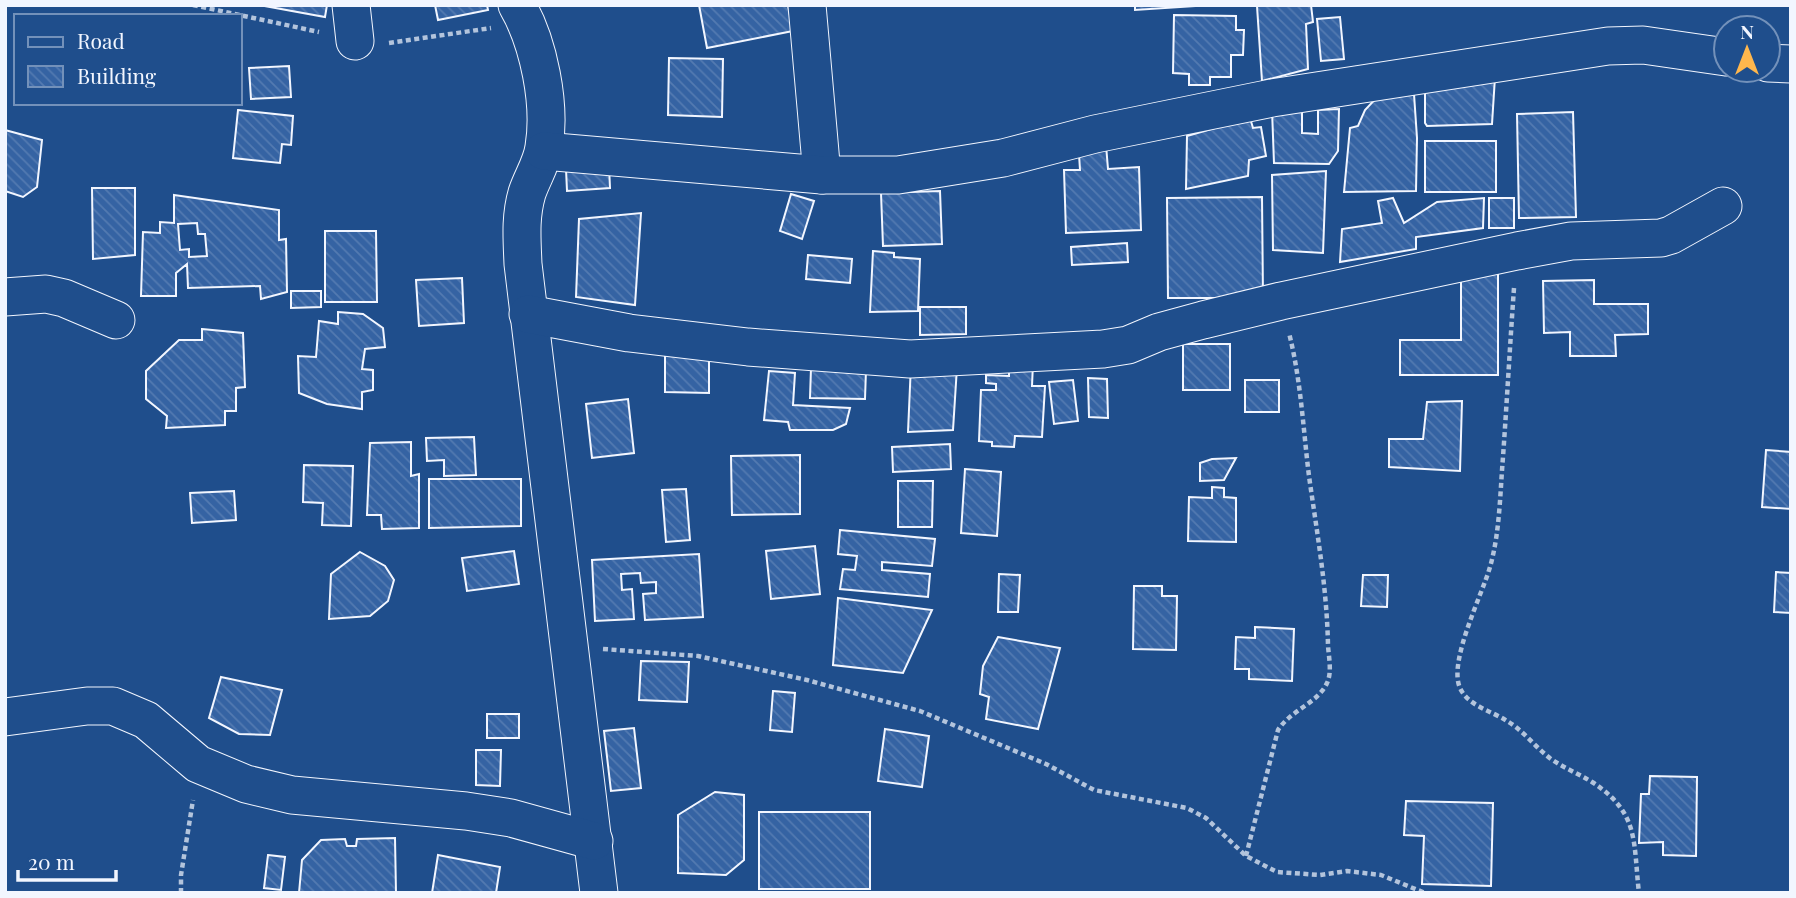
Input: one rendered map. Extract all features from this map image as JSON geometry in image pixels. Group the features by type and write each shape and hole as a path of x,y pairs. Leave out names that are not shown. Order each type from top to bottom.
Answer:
{"street":[{"path":"351,5 355,41"},
{"path":"517,5 527,23 543,83 546,108 544,151 527,192 522,219 528,314 599,893"},
{"path":"807,5 822,175"},
{"path":"544,151 822,175 898,175 1003,158 1095,134 1272,99 1608,46 1643,45 1712,55"},
{"path":"528,314 629,333 722,344 910,359 1103,349 1128,345 1159,332 1281,301 1517,251 1571,241 1661,238 1723,206"},
{"path":"5,297 46,293 116,320"},
{"path":"5,717 87,706 113,706 146,720 198,764 246,784 292,795 466,811 511,818 594,841"}],"path":[{"path":"1517,251 1499,520 1490,566 1457,667 1457,679 1469,701 1507,721 1526,734 1550,758 1616,800 1626,813 1632,828 1639,893"},
{"path":"1246,856 1278,730 1285,719 1322,692 1330,676 1322,553 1297,364 1281,301"},
{"path":"570,647 698,656 807,680 920,711 1046,764 1094,790 1187,808 1206,818 1246,856 1277,872 1320,875 1347,871 1381,875 1425,893"},
{"path":"181,893 181,875 198,764"}],"building":[{"path":"259,5 327,5 325,17"},
{"path":"435,5 487,5 488,10 438,20"},
{"path":"699,5 788,5 793,31 707,48"},
{"path":"1135,5 1211,5 1135,10"},
{"path":"1311,5 1313,22 1306,24 1308,69 1262,81 1257,6"},
{"path":"1174,15 1236,16 1236,30 1244,30 1243,55 1231,55 1231,77 1210,77 1210,85 1189,85 1189,74 1173,73"},
{"path":"1340,17 1344,59 1321,61 1317,19"},
{"path":"669,58 723,59 722,117 668,115"},
{"path":"289,66 291,97 251,99 249,68"},
{"path":"1495,77 1492,124 1427,126 1425,81"},
{"path":"1381,93 1414,94 1416,191 1344,192 1350,128 1358,126 1365,110"},
{"path":"1302,108 1302,133 1318,134 1318,110 1339,109 1338,151 1329,164 1274,163 1272,110"},
{"path":"238,110 293,116 291,145 282,144 280,163 233,158"},
{"path":"1573,112 1576,217 1519,218 1517,114"},
{"path":"1250,118 1253,128 1261,127 1266,156 1249,160 1248,176 1186,189 1187,136"},
{"path":"5,130 42,140 37,187 23,197 5,191"},
{"path":"1425,141 1496,141 1496,192 1425,192"},
{"path":"1106,145 1108,169 1139,167 1141,230 1066,233 1064,170 1080,170 1079,154"},
{"path":"609,166 610,188 567,191 566,169"},
{"path":"1326,171 1323,253 1273,250 1272,175"},
{"path":"92,188 135,188 135,255 93,259"},
{"path":"940,191 942,244 883,246 881,193"},
{"path":"791,194 814,201 802,239 780,231"},
{"path":"174,195 279,210 279,240 286,239 287,292 261,299 260,286 188,288 187,264 176,273 176,296 141,296 143,232 160,233 160,222 174,223","holes":["197,223 198,234 205,234 207,256 189,257 189,249 180,250 178,224"]},
{"path":"1262,197 1263,298 1168,298 1167,198"},
{"path":"1393,198 1404,223 1437,202 1484,198 1483,228 1416,237 1416,249 1340,262 1342,229 1382,223 1378,201"},
{"path":"1489,198 1514,198 1514,228 1489,228"},
{"path":"641,213 635,305 576,297 579,219"},
{"path":"325,231 376,231 377,302 325,302"},
{"path":"1127,243 1128,262 1072,265 1071,247"},
{"path":"873,251 894,253 894,257 920,259 918,311 870,312"},
{"path":"808,255 852,259 850,283 806,279"},
{"path":"1461,269 1498,269 1498,375 1400,375 1400,340 1461,340"},
{"path":"462,278 464,323 419,326 416,280"},
{"path":"1594,280 1594,304 1648,304 1648,334 1615,335 1616,356 1570,356 1570,332 1544,333 1543,281"},
{"path":"291,291 321,291 321,307 291,308"},
{"path":"920,307 966,307 966,334 920,335"},
{"path":"338,312 363,314 383,328 385,347 365,349 362,369 373,370 373,390 362,392 362,409 327,404 299,393 298,356 316,357 319,321 338,324"},
{"path":"202,329 243,333 245,387 236,388 236,411 225,411 225,425 166,428 167,416 146,399 146,371 179,340 202,340"},
{"path":"1183,344 1230,344 1230,390 1183,390"},
{"path":"665,346 709,346 709,393 665,392"},
{"path":"1009,362 1033,363 1032,386 1045,386 1042,437 1015,436 1014,447 992,446 992,442 979,441 981,390 996,390 996,384 986,383 986,375 1009,376"},
{"path":"911,364 957,367 953,430 908,432"},
{"path":"811,368 866,370 865,399 810,398"},
{"path":"769,371 795,373 793,405 850,408 846,424 833,430 790,430 788,422 764,420"},
{"path":"1088,378 1107,379 1108,418 1089,417"},
{"path":"1073,380 1078,421 1054,424 1049,382"},
{"path":"1245,380 1279,380 1279,412 1245,412"},
{"path":"628,399 634,453 592,458 586,404"},
{"path":"1462,401 1460,471 1389,467 1389,439 1423,439 1427,402"},
{"path":"474,437 476,475 444,476 444,460 427,461 426,438"},
{"path":"411,442 411,476 419,474 419,528 382,529 381,515 367,515 370,443"},
{"path":"950,444 951,469 893,472 892,447"},
{"path":"1766,450 1791,452 1791,509 1762,507"},
{"path":"800,455 800,514 732,515 731,456"},
{"path":"1236,458 1224,480 1200,481 1200,463 1212,459"},
{"path":"304,465 353,466 351,526 322,525 323,503 303,502"},
{"path":"965,469 1001,472 997,536 961,533"},
{"path":"429,479 521,479 521,526 429,528"},
{"path":"898,481 933,481 932,527 898,527"},
{"path":"1212,487 1224,488 1224,497 1236,498 1236,542 1188,541 1189,497 1212,498"},
{"path":"686,489 690,540 666,542 662,490"},
{"path":"234,491 236,520 192,523 190,493"},
{"path":"840,530 935,539 932,566 882,562 882,570 930,574 928,597 840,589 843,569 855,570 857,556 838,554"},
{"path":"815,546 820,594 771,599 766,551"},
{"path":"514,551 519,584 467,591 462,558"},
{"path":"360,552 385,566 394,580 388,601 370,616 329,619 331,574"},
{"path":"699,554 703,617 645,620 643,594 656,593 656,582 641,583 640,573 621,574 622,590 632,589 634,619 595,621 592,560"},
{"path":"1776,572 1791,573 1791,613 1774,612"},
{"path":"999,574 1020,575 1018,612 998,612"},
{"path":"1363,575 1388,575 1387,607 1361,606"},
{"path":"1134,586 1162,586 1162,596 1177,596 1176,650 1133,649"},
{"path":"838,598 932,610 903,673 833,665"},
{"path":"1255,627 1294,629 1292,681 1249,679 1249,669 1235,669 1236,637 1255,638"},
{"path":"998,637 1060,648 1038,729 986,719 989,697 980,694 983,666"},
{"path":"641,661 689,662 687,702 639,700"},
{"path":"221,677 282,690 270,735 239,734 209,718"},
{"path":"773,691 795,693 792,732 770,730"},
{"path":"487,714 519,714 519,738 487,738"},
{"path":"634,728 641,788 611,791 604,731"},
{"path":"885,729 929,736 922,787 878,781"},
{"path":"476,750 501,750 500,786 476,785"},
{"path":"1650,776 1697,777 1696,856 1663,855 1663,842 1639,843 1641,794 1649,794"},
{"path":"715,792 744,795 744,860 726,875 678,873 678,815"},
{"path":"1406,801 1493,803 1491,886 1422,884 1424,836 1404,835"},
{"path":"759,812 870,812 870,889 759,889"},
{"path":"395,838 396,893 299,893 302,860 321,840 345,839 347,846 356,846 357,839"},
{"path":"268,855 285,857 281,890 264,888"},
{"path":"438,855 500,867 496,893 432,893"}]}
